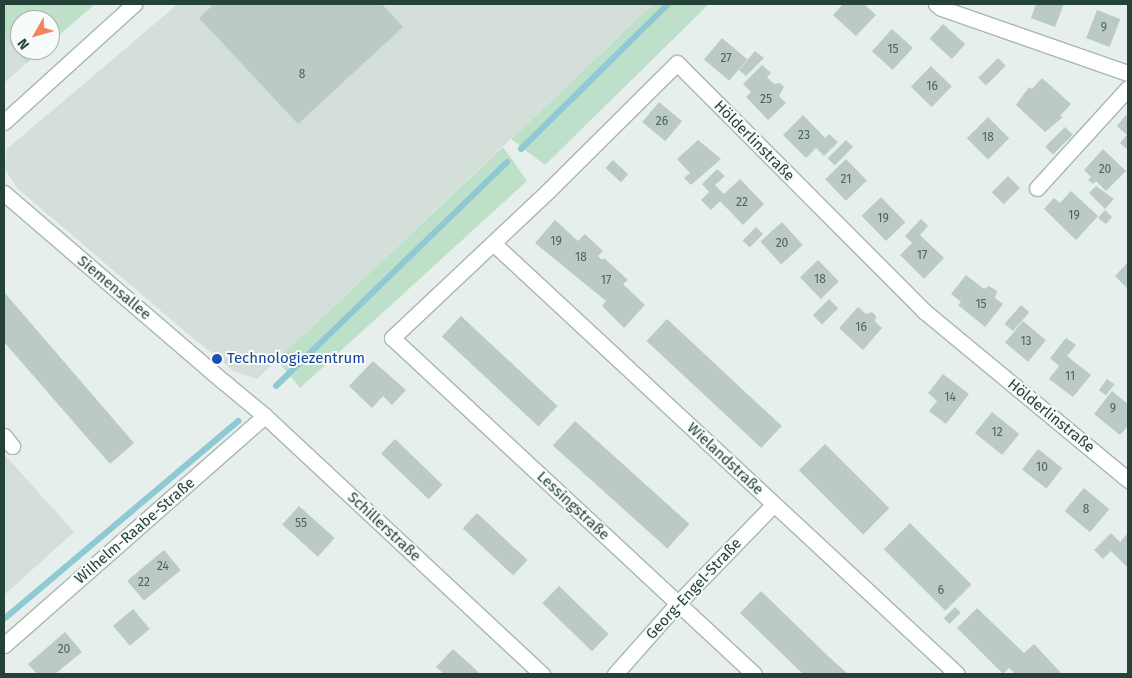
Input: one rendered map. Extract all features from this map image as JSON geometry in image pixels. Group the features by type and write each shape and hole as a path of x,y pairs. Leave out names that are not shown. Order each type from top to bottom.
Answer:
{"street":[{"path":"4,122 134,4"},
{"path":"936,4 941,8 1128,73"},
{"name":"Hölderlinstraße","path":"392,338 493,243 677,63 924,311 1128,480"},
{"path":"1037,188 1128,88"},
{"name":"Siemensallee","path":"4,193 224,382"},
{"name":"Wielandstraße","path":"493,243 957,674"},
{"name":"Lessingstraße","path":"392,338 754,674"},
{"name":"Schillerstraße","path":"224,382 265,416 542,674"},
{"name":"Wilhelm-Raabe-Straße","path":"4,645 265,416"},
{"name":"Georg-Engel-Straße","path":"615,674 677,604 774,504"}],"shaded area":[{"path":"4,4 95,4 60,34 60,10 10,10 10,60 30,60 4,83"},
{"path":"178,4 653,4 257,379 234,371 188,334 17,188 5,169 7,149"},
{"path":"4,454 74,532 4,595"}],"green space":[{"path":"4,4 95,4 60,34 60,10 10,10 10,43 4,36"},
{"path":"653,4 709,4 545,165 511,139"},
{"path":"503,147 527,181 300,388 277,360"}],"building":[{"path":"214,4 382,4 403,27 298,124 199,18"},
{"path":"843,4 864,4 876,15 856,36 833,15"},
{"path":"1036,4 1064,4 1055,27 1031,18"},
{"path":"1097,10 1120,19 1110,47 1086,38"},
{"path":"943,24 965,44 952,59 930,39"},
{"path":"892,29 913,48 893,70 872,51"},
{"path":"722,38 747,59 729,81 704,59"},
{"path":"755,51 764,58 746,76 739,70"},
{"path":"998,58 1006,66 986,86 978,78"},
{"path":"762,65 771,73 767,77 774,84 780,83 784,87 779,96 786,103 768,120 746,97 751,92 743,84"},
{"path":"931,66 952,86 932,107 911,87"},
{"path":"1042,78 1071,104 1060,116 1063,117 1045,132 1016,105 1029,87 1032,89"},
{"path":"659,102 682,121 665,141 642,122"},
{"path":"803,115 825,138 829,134 838,142 824,156 816,148 806,158 783,135"},
{"path":"1126,115 1128,118 1128,150 1120,143 1127,135 1117,126"},
{"path":"988,117 1009,138 988,159 967,138"},
{"path":"1065,127 1073,135 1053,155 1045,147"},
{"path":"698,140 721,159 691,185 684,178 690,173 677,159"},
{"path":"846,140 853,147 835,165 828,158"},
{"path":"1103,149 1126,171 1106,191 1096,181 1093,184 1088,180 1091,177 1084,170"},
{"path":"846,159 867,181 846,201 825,179"},
{"path":"613,160 628,174 621,182 605,168"},
{"path":"717,169 725,176 715,185 724,194 740,179 764,204 743,225 720,201 711,210 701,200 709,192 702,184"},
{"path":"1008,176 1020,188 1004,204 992,192"},
{"path":"1096,186 1114,199 1105,209 1089,193"},
{"path":"1071,191 1098,216 1076,240 1044,209 1054,198 1060,203"},
{"path":"881,197 905,222 886,241 862,216"},
{"path":"1105,210 1112,217 1106,224 1098,218"},
{"path":"921,219 928,226 920,235 944,258 924,279 900,255 912,243 905,236"},
{"path":"555,220 578,241 585,234 603,251 598,256 602,260 604,258 628,280 623,284 645,305 624,328 602,306 606,301 535,243"},
{"path":"782,222 803,245 781,264 760,241"},
{"path":"756,227 763,234 750,248 743,240"},
{"path":"818,260 839,282 821,299 800,277"},
{"path":"1128,262 1128,289 1115,276"},
{"path":"966,275 984,289 989,286 997,291 995,298 1003,304 985,327 958,305 961,302 951,294"},
{"path":"4,292 134,443 110,464 4,342"},
{"path":"829,299 838,308 822,324 813,315"},
{"path":"1021,305 1029,312 1013,331 1005,324"},
{"path":"858,307 866,314 872,312 876,316 875,322 882,328 863,350 839,328"},
{"path":"461,316 558,406 538,427 442,336"},
{"path":"667,319 782,426 761,448 647,341"},
{"path":"1023,321 1046,340 1028,362 1005,342"},
{"path":"1066,338 1076,345 1067,356 1091,375 1073,397 1049,379 1059,366 1050,358"},
{"path":"373,361 406,390 392,405 383,396 372,408 349,386"},
{"path":"943,374 969,394 946,424 929,411 937,401 928,393"},
{"path":"1107,379 1114,384 1106,396 1099,390"},
{"path":"1112,391 1128,404 1128,426 1120,435 1094,414"},
{"path":"992,412 1019,434 1002,455 975,433"},
{"path":"575,421 689,524 667,549 553,446"},
{"path":"395,439 442,485 429,499 381,453"},
{"path":"825,444 889,508 863,535 799,470"},
{"path":"1038,449 1062,468 1046,489 1022,469"},
{"path":"1084,488 1109,509 1090,532 1065,511"},
{"path":"299,506 335,538 318,557 282,525"},
{"path":"477,513 527,560 513,575 463,528"},
{"path":"910,523 972,585 945,611 884,549"},
{"path":"1111,533 1120,542 1128,533 1128,568 1111,551 1103,559 1094,550"},
{"path":"164,550 181,570 144,601 127,581"},
{"path":"559,586 609,634 592,651 542,603"},
{"path":"761,591 848,674 803,674 740,613"},
{"path":"955,607 961,613 949,624 944,618"},
{"path":"977,608 1024,653 1034,644 1062,674 1015,674 1009,668 1003,674 957,628"},
{"path":"133,609 150,629 130,646 113,626"},
{"path":"65,632 82,652 55,674 37,674 28,664"},
{"path":"453,649 480,674 444,674 436,667"}],"waterway":[{"path":"521,149 668,4"},
{"path":"276,386 507,162"},
{"path":"4,619 238,421"}],"place":[{"name":"Technologiezentrum","path":"217,359"}]}
